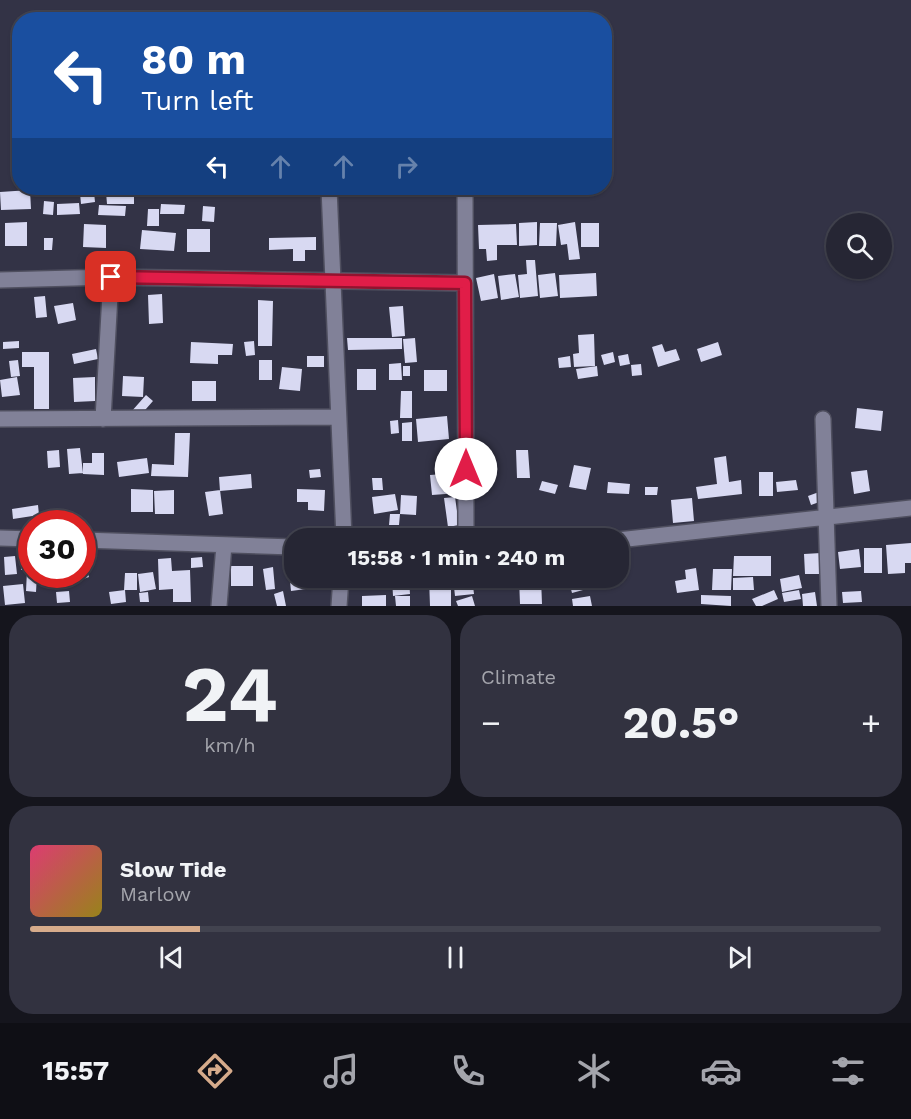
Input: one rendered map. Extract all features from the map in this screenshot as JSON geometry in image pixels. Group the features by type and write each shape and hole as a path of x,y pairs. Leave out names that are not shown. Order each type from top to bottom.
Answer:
{"street":[{"path":"328,195 344,528"},
{"path":"465,195 466,528"},
{"path":"103,419 111,277"},
{"path":"0,280 111,277 465,283"},
{"path":"0,419 338,417"},
{"path":"823,419 829,606"},
{"path":"629,539 911,508"},
{"path":"0,538 18,539"},
{"path":"96,540 284,547"},
{"path":"219,606 224,545"},
{"path":"339,606 340,588"}],"building":[{"path":"10,84 12,84 11,111"},
{"path":"12,191 12,195 30,195 31,209 1,210 0,192"},
{"path":"80,195 94,195 95,202 81,204"},
{"path":"106,195 134,195 134,204 107,204"},
{"path":"44,201 54,202 53,215 43,214"},
{"path":"79,203 80,214 57,215 57,204"},
{"path":"161,204 185,205 184,214 160,214"},
{"path":"99,205 126,206 125,216 98,215"},
{"path":"203,206 215,207 214,222 202,221"},
{"path":"148,209 159,209 159,226 147,226"},
{"path":"27,222 27,246 5,246 5,223"},
{"path":"537,222 537,245 519,246 519,223"},
{"path":"575,222 580,259 569,260 567,244 561,245 558,225"},
{"path":"540,223 557,223 556,246 539,246"},
{"path":"581,223 599,223 599,247 581,247"},
{"path":"84,224 106,225 106,248 83,247"},
{"path":"516,224 517,245 497,245 497,260 487,261 486,249 479,249 478,225"},
{"path":"187,229 210,229 210,252 187,252"},
{"path":"142,230 176,233 174,251 140,249"},
{"path":"316,237 316,250 305,250 305,261 293,261 293,249 269,250 269,238"},
{"path":"44,238 53,238 52,250 44,250"},
{"path":"526,260 535,260 538,296 520,298 518,275 527,274"},
{"path":"555,273 558,296 540,298 538,275"},
{"path":"596,273 597,296 560,298 559,275"},
{"path":"494,274 498,298 481,301 476,278"},
{"path":"515,274 519,297 501,300 498,276"},
{"path":"162,294 163,323 149,324 148,295"},
{"path":"45,296 47,317 36,318 34,297"},
{"path":"258,300 273,301 272,346 258,346"},
{"path":"73,303 76,320 58,324 54,306"},
{"path":"403,306 405,336 392,337 389,307"},
{"path":"594,334 595,366 574,367 573,354 579,353 578,335"},
{"path":"347,338 402,338 402,349 348,350"},
{"path":"415,338 417,362 405,363 403,339"},
{"path":"19,341 19,348 3,349 3,342"},
{"path":"254,341 255,355 246,356 244,342"},
{"path":"191,342 233,344 232,355 218,355 218,364 190,363"},
{"path":"718,342 722,355 701,362 697,349"},
{"path":"662,344 665,352 676,349 680,360 658,367 652,347"},
{"path":"96,349 98,359 74,364 72,354"},
{"path":"22,352 49,352 49,409 34,409 34,367 22,367"},
{"path":"613,352 615,362 604,365 601,355"},
{"path":"628,354 630,364 620,366 618,356"},
{"path":"307,356 324,356 324,367 307,367"},
{"path":"570,356 571,367 559,368 558,358"},
{"path":"18,360 20,376 11,377 9,361"},
{"path":"259,360 272,360 272,380 259,380"},
{"path":"401,363 402,380 389,380 389,364"},
{"path":"641,364 642,375 632,376 631,365"},
{"path":"403,366 410,366 410,376 403,376"},
{"path":"597,366 598,376 578,379 576,369"},
{"path":"282,367 302,369 300,391 279,389"},
{"path":"357,369 376,369 376,390 357,390"},
{"path":"424,370 447,370 447,391 424,391"},
{"path":"123,376 144,377 143,397 122,396"},
{"path":"17,377 20,395 2,397 0,380"},
{"path":"95,377 95,401 74,402 73,378"},
{"path":"192,381 216,381 216,401 192,401"},
{"path":"401,391 412,391 412,418 400,418"},
{"path":"146,395 153,401 138,418 131,412"},
{"path":"857,408 883,411 881,431 855,428"},
{"path":"447,416 449,439 418,442 416,419"},
{"path":"398,420 399,433 391,434 390,421"},
{"path":"412,422 412,441 402,441 402,423"},
{"path":"175,433 190,433 188,477 151,476 152,464 174,465"},
{"path":"80,448 83,473 69,474 67,449"},
{"path":"59,450 60,467 48,468 47,451"},
{"path":"516,450 528,450 530,478 517,478"},
{"path":"92,453 104,453 104,475 83,474 83,463 92,463"},
{"path":"726,456 729,482 741,480 742,494 698,499 696,487 717,484 714,458"},
{"path":"147,458 149,473 119,477 117,462"},
{"path":"574,465 591,468 586,490 569,487"},
{"path":"320,469 321,477 310,478 309,470"},
{"path":"867,470 870,491 854,494 851,472"},
{"path":"759,472 773,472 773,496 759,496"},
{"path":"457,473 459,493 432,495 430,475"},
{"path":"251,474 252,488 220,491 219,477"},
{"path":"372,478 382,478 383,490 373,490"},
{"path":"796,480 798,490 777,492 776,482"},
{"path":"542,481 558,485 555,494 539,490"},
{"path":"608,482 630,484 629,494 607,493"},
{"path":"645,487 658,487 657,495 645,495"},
{"path":"131,489 153,490 153,512 131,512"},
{"path":"297,489 325,490 324,511 308,510 308,502 297,502"},
{"path":"174,490 174,514 155,514 154,491"},
{"path":"220,490 223,514 209,516 205,492"},
{"path":"819,492 822,501 811,505 808,496"},
{"path":"395,494 398,510 374,514 372,497"},
{"path":"401,495 417,496 416,515 400,514"},
{"path":"455,497 459,525 448,527 444,498"},
{"path":"692,498 694,521 673,523 671,500"},
{"path":"38,505 38,510 18,510 18,518 13,519 12,509"},
{"path":"390,514 400,514 399,525 389,525"},
{"path":"911,543 911,563 905,563 905,573 888,574 886,545"},
{"path":"864,548 882,548 882,573 864,573"},
{"path":"859,549 861,567 840,569 838,552"},
{"path":"821,553 822,574 805,574 804,554"},
{"path":"15,556 17,574 5,575 4,557"},
{"path":"734,556 771,556 771,576 733,576"},
{"path":"202,557 203,567 191,568 191,558"},
{"path":"171,558 172,571 190,570 191,602 173,602 173,589 159,590 158,559"},
{"path":"231,566 253,566 253,586 231,586"},
{"path":"273,567 275,589 266,590 263,569"},
{"path":"696,568 699,590 677,593 675,581 686,579 685,570"},
{"path":"713,569 732,569 731,590 712,590"},
{"path":"153,572 156,589 140,592 138,574"},
{"path":"125,573 137,573 137,590 124,590"},
{"path":"799,575 802,588 782,592 780,579"},
{"path":"753,577 754,590 733,590 733,578"},
{"path":"18,584 18,588 23,588 25,603 5,605 3,586"},
{"path":"26,588 36,588 36,592 26,591"},
{"path":"291,588 314,588 291,591"},
{"path":"393,588 410,588 410,594 393,596"},
{"path":"429,588 451,588 451,606 430,606"},
{"path":"454,588 473,588 474,594 455,596"},
{"path":"519,588 541,588 542,604 520,604"},
{"path":"571,588 582,588 583,590 572,593"},
{"path":"125,590 126,602 111,604 109,592"},
{"path":"774,590 778,599 762,606 756,606 752,599"},
{"path":"799,590 801,599 784,602 782,593"},
{"path":"69,591 70,602 57,603 56,592"},
{"path":"283,591 286,606 277,606 274,594"},
{"path":"861,591 862,602 843,603 842,592"},
{"path":"148,592 149,602 140,602 139,593"},
{"path":"815,592 817,606 803,606 802,594"},
{"path":"386,595 386,606 362,606 362,596"},
{"path":"701,595 731,596 731,606 701,604"},
{"path":"395,596 410,596 410,606 396,606"},
{"path":"472,596 475,606 458,606 456,601"},
{"path":"590,596 592,606 573,606 572,599"}],"route":[{"path":"111,277 465,283 466,469"}]}
